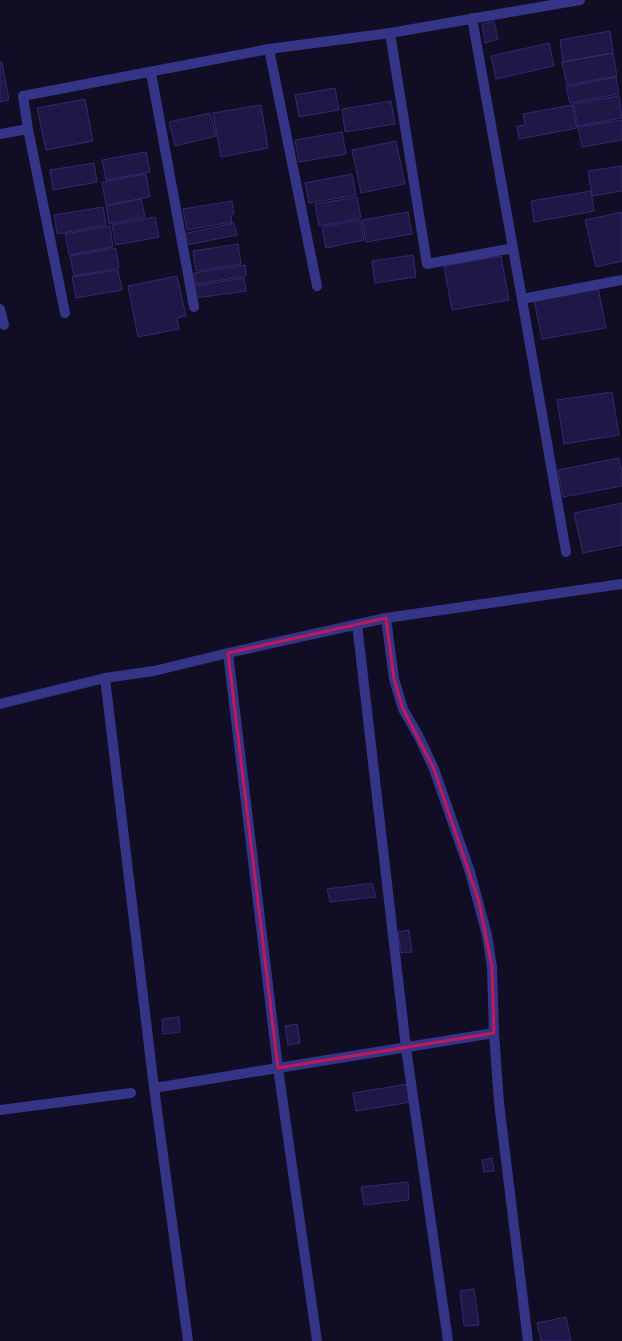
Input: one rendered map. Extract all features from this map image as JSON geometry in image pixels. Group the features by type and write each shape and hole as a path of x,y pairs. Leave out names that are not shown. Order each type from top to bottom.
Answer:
{"street":[{"path":"65,313 28,129 23,96 270,49 390,33 580,0"},
{"path":"472,18 566,552"},
{"path":"390,33 426,264 513,248"},
{"path":"270,49 316,286"},
{"path":"151,72 194,307"},
{"path":"0,134 28,129"},
{"path":"522,299 622,280"},
{"path":"0,309 4,325"},
{"path":"0,704 105,678 154,671 386,618 622,584"},
{"path":"386,618 394,679 403,709 419,737 434,769 470,872 488,936 492,967 494,1033 499,1103 528,1341"},
{"path":"357,624 406,1048 448,1341"},
{"path":"228,653 278,1068 317,1341"},
{"path":"105,678 154,1088 188,1341"},
{"path":"154,1088 494,1033"},
{"path":"0,1110 131,1093"}],"highlighted area":[{"path":"386,618 394,679 403,709 434,769 479,902 492,967 494,1033 278,1068 228,653"}],"building":[{"path":"494,21 498,39 485,43 482,24"},
{"path":"610,31 613,53 563,62 560,40"},
{"path":"549,43 554,66 496,79 491,56"},
{"path":"613,53 617,76 567,85 562,62"},
{"path":"0,62 2,62 9,100 0,102"},
{"path":"616,77 619,94 570,103 566,87"},
{"path":"335,88 339,110 299,117 295,95"},
{"path":"619,96 622,118 578,126 573,104"},
{"path":"85,99 93,141 46,150 37,108"},
{"path":"391,101 395,124 345,132 342,109"},
{"path":"261,105 268,148 221,157 213,113"},
{"path":"572,105 577,128 519,139 517,126 525,125 523,114"},
{"path":"210,113 216,136 175,146 169,122"},
{"path":"622,120 622,140 582,147 578,127"},
{"path":"342,132 346,154 299,162 295,140"},
{"path":"396,141 405,184 361,193 352,150"},
{"path":"146,152 150,172 106,180 102,160"},
{"path":"94,163 97,182 53,190 50,170"},
{"path":"622,166 622,191 592,196 588,171"},
{"path":"146,174 150,197 106,205 102,182"},
{"path":"352,174 356,195 309,203 305,183"},
{"path":"591,191 594,211 534,222 531,201"},
{"path":"357,197 361,218 319,226 315,204"},
{"path":"141,199 145,217 109,224 106,206"},
{"path":"232,201 234,214 231,215 232,222 187,230 183,209"},
{"path":"103,207 106,225 57,234 54,215"},
{"path":"408,212 412,234 366,242 362,220"},
{"path":"622,212 622,261 596,267 585,220"},
{"path":"155,217 159,237 116,245 112,225"},
{"path":"360,220 364,240 326,248 322,227"},
{"path":"234,223 237,235 186,245 183,234"},
{"path":"110,226 113,247 69,255 65,234"},
{"path":"238,244 241,264 196,271 193,251"},
{"path":"116,248 119,268 74,276 70,256"},
{"path":"413,255 416,277 375,283 372,261"},
{"path":"501,256 509,300 452,310 444,266"},
{"path":"245,265 246,276 196,284 194,273"},
{"path":"118,270 122,290 76,298 72,277"},
{"path":"177,276 186,316 177,318 179,329 138,337 128,286"},
{"path":"244,278 246,291 196,298 194,286"},
{"path":"598,288 606,328 542,339 534,300"},
{"path":"612,392 619,435 564,444 557,400"},
{"path":"619,458 622,472 622,486 563,497 558,470"},
{"path":"622,503 622,545 583,553 574,513"},
{"path":"372,883 376,897 330,902 327,889"},
{"path":"409,930 412,952 401,953 398,932"},
{"path":"179,1017 180,1032 163,1034 162,1019"},
{"path":"297,1024 300,1043 288,1045 285,1026"},
{"path":"408,1084 411,1102 356,1111 353,1093"},
{"path":"492,1158 494,1171 484,1172 482,1160"},
{"path":"408,1182 409,1200 364,1205 361,1187"},
{"path":"474,1289 479,1325 464,1326 460,1291"},
{"path":"566,1317 571,1341 541,1341 537,1323"}]}
